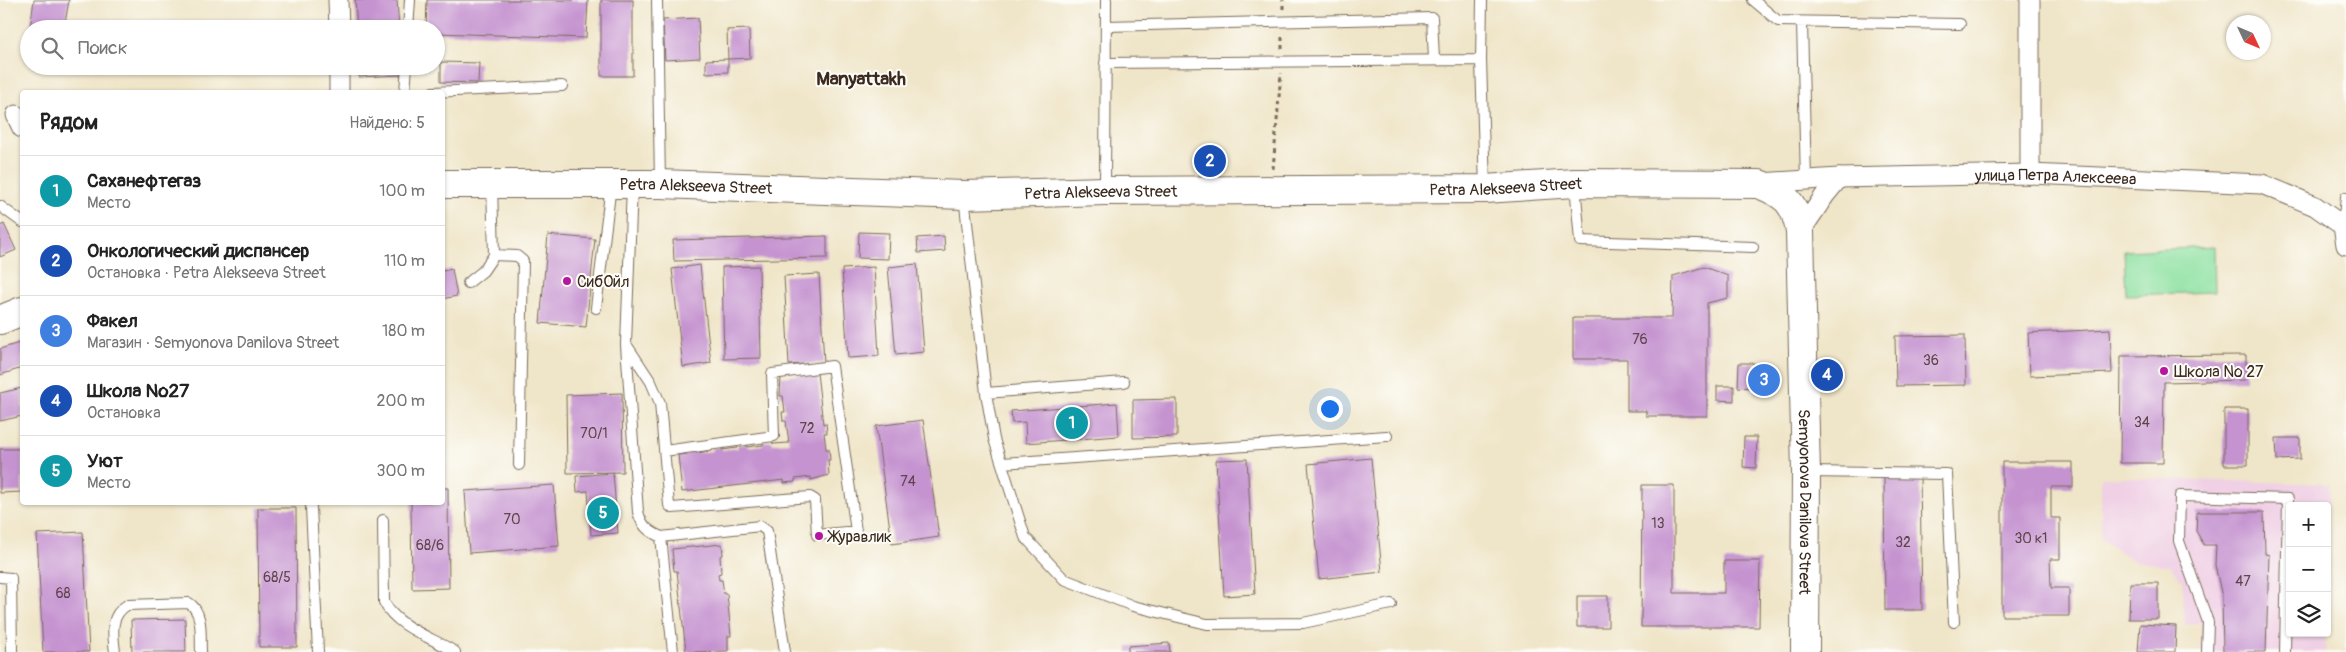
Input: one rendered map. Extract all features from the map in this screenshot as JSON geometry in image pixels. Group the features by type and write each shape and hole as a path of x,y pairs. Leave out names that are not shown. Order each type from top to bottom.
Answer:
{"street":[{"path":"338,0 339,20"},
{"path":"2030,0 2030,174"},
{"path":"339,75 339,90"},
{"name":"улица Петра Алексеева","path":"1759,184 1839,178 2030,174 2262,184 2315,206 2343,226"},
{"path":"1800,232 1839,178"},
{"name":"Petra Alekseeva Street","path":"445,184 660,184 964,195 1106,191 1485,189 1575,183 1759,184"},
{"name":"Semyonova Danilova Street","path":"1759,184 1778,192 1788,200 1797,214 1800,232 1806,472 1805,652"},
{"path":"2343,226 2346,245"},
{"path":"0,320 20,312"}],"lane":[{"path":"409,20 410,0"},
{"path":"657,0 660,184"},
{"path":"1106,0 1106,191"},
{"path":"1482,0 1481,60 1485,189"},
{"path":"1753,0 1778,21 1802,23 1960,24"},
{"path":"1106,26 1432,18 1434,60"},
{"path":"1802,23 1806,181"},
{"path":"1105,63 1481,60"},
{"path":"405,90 406,75"},
{"path":"445,91 562,86"},
{"path":"1575,183 1580,241 1753,247"},
{"path":"468,283 483,271 494,255 492,184"},
{"path":"596,308 622,185"},
{"path":"622,185 626,344 638,512 641,523 649,531 661,537 760,526 767,531 785,652"},
{"path":"964,195 986,393 994,439 1025,537 1064,579 1133,606 1207,624 1302,623 1391,604"},
{"path":"2343,226 2346,197"},
{"path":"0,206 20,221"},
{"path":"494,255 517,256 523,261 519,465"},
{"path":"626,344 651,382 660,403 664,451 671,507 810,497 815,500 817,535 856,531 832,366 772,374 774,436 664,451"},
{"path":"986,393 1124,382"},
{"path":"1002,463 1386,436"},
{"path":"1806,472 1948,474 1954,622"},
{"path":"2207,652 2208,622 2179,541 2180,496 2288,499 2285,652"},
{"path":"311,506 318,652"},
{"path":"383,520 384,602 398,620 455,652"},
{"path":"661,537 673,652"},
{"path":"0,577 12,578 12,652"},
{"path":"115,652 113,626 117,613 126,605 189,603 194,606 199,616 201,652"}],"path":[{"path":"1271,191 1282,61 1283,0"}],"shaded area":[{"path":"2101,477 2329,484 2329,502 2286,502 2286,637 2326,637 2325,652 2201,652 2201,622 2185,625 2182,581 2169,566 2134,561 2101,539"}],"green space":[{"path":"2214,247 2215,292 2126,295 2124,251"}],"building":[{"path":"34,0 69,0 66,20 31,20"},
{"path":"355,0 397,0 398,20 356,20"},
{"path":"427,0 588,0 586,38 445,33 445,20 426,20"},
{"path":"601,0 633,0 633,76 601,76"},
{"path":"698,18 700,58 665,60 663,20"},
{"path":"749,29 750,58 728,59 727,30"},
{"path":"728,59 728,72 706,73 706,60"},
{"path":"445,62 479,63 478,83 441,82 441,75 445,75"},
{"path":"359,75 401,75 359,77"},
{"path":"4,224 16,250 0,257 0,226"},
{"path":"859,232 889,233 888,259 858,258"},
{"name":"СибОйл","path":"548,235 595,239 586,327 540,323"},
{"path":"827,236 827,258 674,261 673,240"},
{"path":"944,236 945,251 918,253 917,238"},
{"path":"917,264 924,352 896,355 888,267"},
{"path":"700,265 711,363 683,367 672,269"},
{"path":"759,266 761,358 724,359 722,267"},
{"path":"874,267 879,356 848,358 842,269"},
{"path":"1704,267 1728,276 1728,298 1707,303 1707,416 1646,416 1646,411 1627,411 1627,359 1573,359 1573,318 1672,318 1673,276"},
{"path":"452,269 457,296 445,298 445,270"},
{"path":"819,274 824,363 789,365 784,276"},
{"path":"2110,329 2112,373 2030,376 2028,333"},
{"path":"1965,335 1966,385 1896,386 1895,336"},
{"path":"20,343 20,369 0,375 0,349"},
{"path":"2246,355 2246,380 2164,382 2163,463 2120,463 2121,356"},
{"path":"1739,363 1754,363 1753,388 1738,387"},
{"path":"1756,366 1773,366 1773,394 1755,393"},
{"path":"817,373 823,424 826,423 827,433 824,433 826,449 829,449 829,475 811,480 811,477 795,479 795,482 784,483 784,480 682,492 678,455 687,454 687,451 696,450 696,453 712,451 712,448 722,447 722,450 738,448 737,445 747,444 747,447 763,445 763,442 772,441 773,444 789,443 786,421 783,421 782,412 785,412 783,396 780,396 781,377"},
{"path":"1717,386 1734,386 1734,401 1717,400"},
{"path":"20,388 20,416 0,421 0,393"},
{"path":"622,393 623,472 567,473 566,395"},
{"path":"1177,399 1177,437 1133,438 1133,400"},
{"path":"1117,403 1119,436 1026,443 1025,422 1012,423 1011,411"},
{"path":"2224,409 2248,409 2248,465 2224,465"},
{"path":"923,420 939,537 892,544 876,426"},
{"path":"1744,437 1757,437 1756,468 1743,467"},
{"path":"2276,438 2300,438 2300,459 2277,460"},
{"path":"0,449 20,449 20,492 0,493"},
{"path":"1371,458 1382,572 1319,579 1308,464"},
{"path":"1247,459 1255,594 1224,596 1216,460"},
{"path":"2002,462 2073,462 2073,487 2051,487 2051,518 2060,518 2060,559 2050,559 2051,588 2069,588 2069,616 2002,616"},
{"path":"613,473 618,533 591,535 588,491 577,492 576,476"},
{"path":"1920,474 1922,610 1885,610 1884,475"},
{"path":"554,485 559,546 469,553 465,491"},
{"path":"1642,485 1674,485 1674,593 1724,593 1724,561 1760,561 1759,627 1641,627"},
{"path":"445,488 448,488 449,588 412,589 411,505 445,505"},
{"path":"258,508 296,508 297,647 259,647"},
{"path":"2197,512 2264,512 2265,554 2269,555 2266,652 2223,652 2222,597 2215,565 2216,545 2204,545 2196,531"},
{"path":"83,532 89,652 43,652 37,534"},
{"path":"722,544 723,555 720,556 721,573 718,574 719,580 722,580 724,594 727,594 731,636 728,636 728,651 686,652 677,571 674,571 672,549"},
{"path":"2130,583 2158,583 2158,619 2129,619"},
{"path":"1577,596 1608,596 1608,627 1577,627"},
{"path":"185,619 186,652 132,652 131,620"},
{"path":"2140,624 2176,626 2175,652 2138,652"},
{"path":"1169,643 1170,652 1128,652 1128,646"}],"place":[{"name":"Онкологический диспансер","path":"1210,161"},
{"name":"СибОйл","path":"567,281"},
{"name":"Школа № 27","path":"2164,371"},
{"name":"Школа №27","path":"1827,375"},
{"name":"Факел","path":"1764,380"},
{"name":"Саханефтегаз","path":"1072,423"},
{"name":"Уют","path":"603,513"},
{"name":"Журавлик","path":"819,536"}],"district":[{"name":"Manyattakh","path":"861,78"}]}
